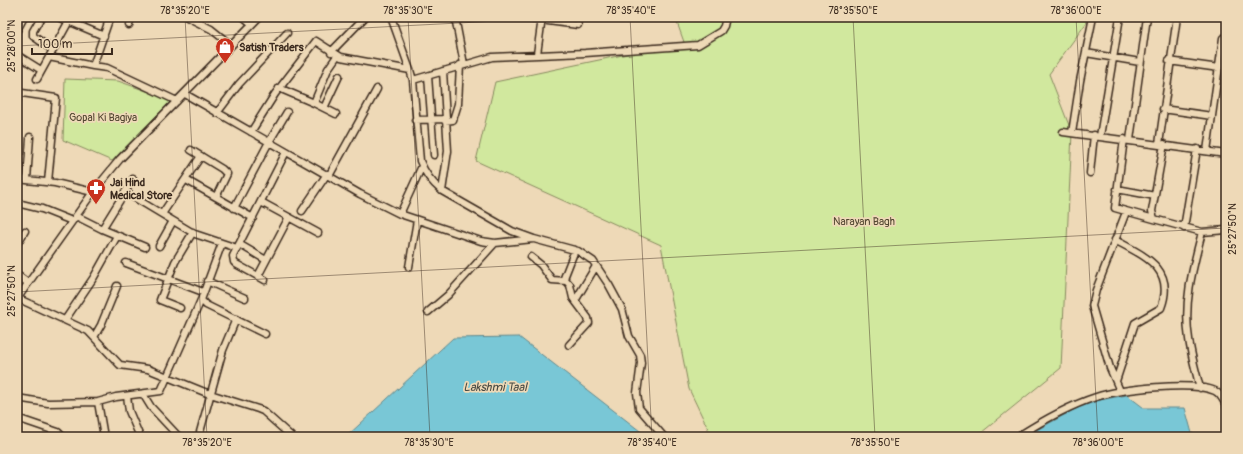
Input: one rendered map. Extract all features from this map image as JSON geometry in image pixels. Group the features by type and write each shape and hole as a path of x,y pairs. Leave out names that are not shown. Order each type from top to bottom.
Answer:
{"street":[{"path":"17,30 24,17"},
{"path":"41,17 33,31 33,36 53,50"},
{"path":"59,17 73,20 104,36"},
{"path":"93,66 110,17"},
{"path":"129,25 132,17"},
{"path":"187,17 211,29 231,45"},
{"path":"244,17 252,24"},
{"path":"259,17 120,159 93,192 18,296 79,326 94,337 120,365 148,369 210,394 263,411 292,437"},
{"path":"314,103 334,54 365,17"},
{"path":"390,17 413,80 415,120 422,166 433,183 442,191 512,231 585,254 596,266 609,285 622,309 630,336 640,355 641,363 637,393 639,408 664,437"},
{"path":"415,120 453,120 456,112 462,64 456,18 465,17"},
{"path":"518,17 578,25"},
{"path":"413,80 462,64 492,57 585,53 698,45 721,31 726,17"},
{"path":"1072,133 1093,17"},
{"path":"1090,173 1120,17"},
{"path":"1147,17 1115,208 1202,232 1226,230"},
{"path":"1154,219 1152,214 1161,144 1163,109 1176,17"},
{"path":"537,54 542,19"},
{"path":"37,78 73,20"},
{"path":"218,113 238,84 287,34"},
{"path":"1207,151 1223,38"},
{"path":"251,132 279,88 316,41 334,54 410,70"},
{"path":"1086,53 1140,62"},
{"path":"17,55 41,70"},
{"path":"49,57 107,68 177,101"},
{"path":"1169,61 1218,68"},
{"path":"442,191 448,151 443,71"},
{"path":"324,108 339,76"},
{"path":"428,76 434,156"},
{"path":"279,88 336,114"},
{"path":"302,211 328,175 377,89"},
{"path":"17,101 18,96 22,93 56,98 48,182"},
{"path":"185,94 360,194 400,214 481,241 495,242 534,239"},
{"path":"1163,109 1212,116"},
{"path":"234,208 268,142 287,112"},
{"path":"1062,132 1127,139 1226,154"},
{"path":"27,180 30,137"},
{"path":"1184,228 1197,149"},
{"path":"191,150 227,174 216,197"},
{"path":"265,280 234,262 233,256 286,152"},
{"path":"162,214 186,180 200,156"},
{"path":"400,214 422,166"},
{"path":"17,179 48,182 93,192"},
{"path":"102,229 133,179"},
{"path":"186,180 253,218"},
{"path":"1117,189 1155,196"},
{"path":"125,192 192,232 222,243 238,246 266,260"},
{"path":"261,202 318,233"},
{"path":"17,203 74,218 144,247"},
{"path":"1120,391 1109,363 1092,306 1096,290 1126,212"},
{"path":"258,276 289,217"},
{"path":"409,267 417,220"},
{"path":"159,246 173,221"},
{"path":"17,244 25,231"},
{"path":"180,308 160,300 177,258 192,232"},
{"path":"1200,388 1188,339 1188,296 1191,275 1202,232"},
{"path":"65,320 94,277 117,236"},
{"path":"1115,240 1154,262 1163,276 1165,288 1161,308 1139,320 1132,327 1116,380"},
{"path":"428,312 448,295 495,242"},
{"path":"17,398 48,403 98,402 161,391 201,300 222,243"},
{"path":"569,344 589,322 588,318 575,301 570,285 566,281 564,275 575,250"},
{"path":"531,257 543,268 552,280 566,281"},
{"path":"126,263 203,292"},
{"path":"575,301 596,266"},
{"path":"17,275 28,283"},
{"path":"207,281 245,298"},
{"path":"94,337 102,325 116,286"},
{"path":"201,300 265,334"},
{"path":"200,432 223,350 236,319"},
{"path":"1017,437 1045,419 1096,396 1120,391 1188,386 1219,394 1226,405"},
{"path":"144,394 151,407 179,437"},
{"path":"127,396 129,410 140,437"},
{"path":"98,402 104,437"},
{"path":"17,418 58,432 63,437"}],"green space":[{"name":"Narayan Bagh","path":"675,17 1087,17 1087,22 1049,74 1072,133 1061,368 976,437 712,437 689,389 661,245 476,161 495,82 684,42"},
{"name":"Gopal Ki Bagiya","path":"65,79 118,81 172,100 112,161 63,140"}],"water":[{"name":"Lakshmi Taal","path":"519,337 640,431 644,437 346,437 453,338"},
{"path":"1127,395 1144,408 1185,408 1193,437 1024,437 1088,402"}],"place":[{"name":"Satish Traders","path":"225,64"},
{"name":"Jai Hind Medical Store","path":"96,205"}]}
